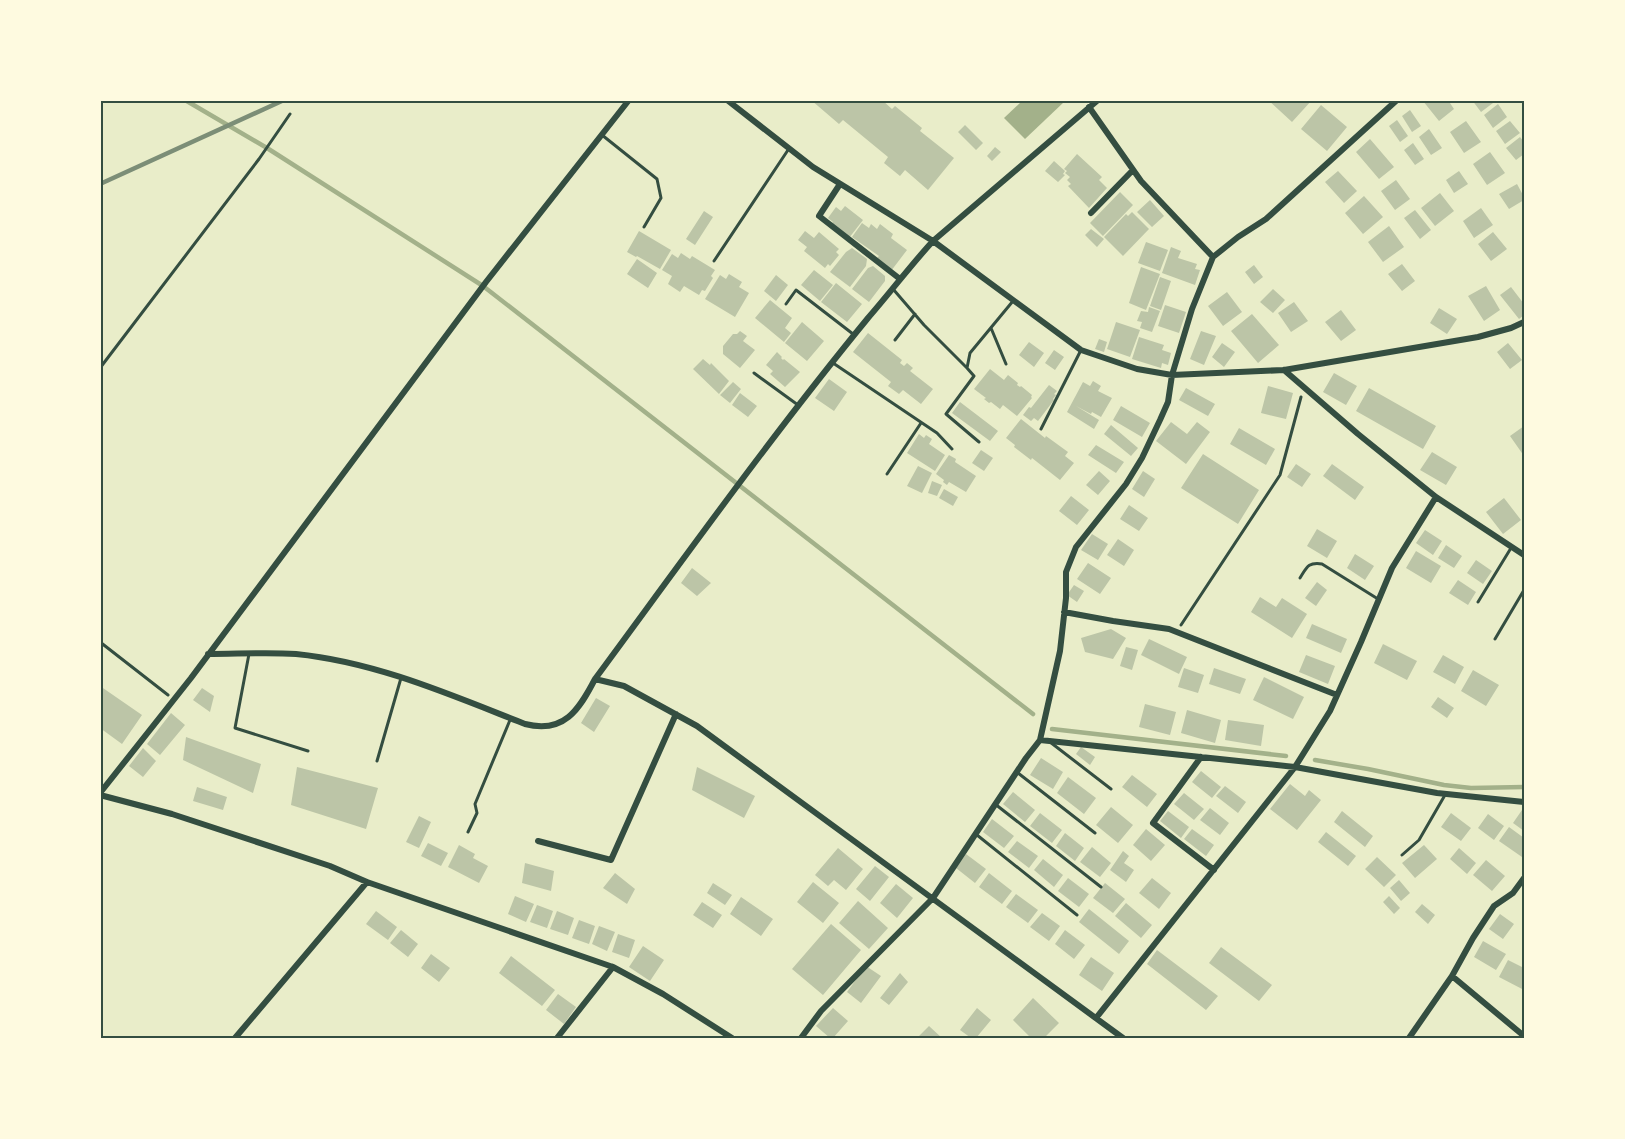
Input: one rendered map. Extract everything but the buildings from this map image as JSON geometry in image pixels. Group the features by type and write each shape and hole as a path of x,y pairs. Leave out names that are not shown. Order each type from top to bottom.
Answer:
{"street":[{"path":"629,100 486,282 174,700 100,794 172,814 330,866 367,882 613,967 663,994 732,1038"},
{"path":"727,100 840,184 933,241 1081,350 1137,369 1172,375 1284,370 1478,337 1524,322"},
{"path":"208,654 294,654 375,668 536,727 560,723 582,704 595,679 742,478 831,362 900,279 933,241 1098,100"},
{"path":"801,1038 820,1011 933,898 1040,740 1060,651 1066,572 1076,547 1111,504 1142,458 1168,402 1172,375 1192,309 1213,256 1266,219 1397,100"},
{"path":"1089,107 1133,170 1213,256"},
{"path":"1091,213 1133,170"},
{"path":"840,184 819,216 900,279"},
{"path":"1284,370 1436,497 1524,555"},
{"path":"1096,1018 1295,767 1330,711 1392,568 1436,497"},
{"path":"1064,612 1170,629 1337,695"},
{"path":"595,679 624,686 697,726 1123,1038"},
{"path":"538,841 611,860 676,714"},
{"path":"1040,740 1295,767 1446,794 1524,802"},
{"path":"1201,757 1153,823 1214,870"},
{"path":"1409,1038 1452,976 1494,906 1514,893 1524,878"},
{"path":"235,1038 367,882"},
{"path":"557,1038 613,967"},
{"path":"1452,976 1524,1035"}],"lane":[{"path":"602,135 657,179 661,198 644,227"},
{"path":"714,261 789,148"},
{"path":"893,289 974,376 946,414 979,442"},
{"path":"786,304 796,290 854,335"},
{"path":"967,368 970,353 1012,301"},
{"path":"895,340 915,315"},
{"path":"991,328 1006,364"},
{"path":"1041,429 1081,350"},
{"path":"831,362 937,433 952,449"},
{"path":"754,373 798,405"},
{"path":"887,474 921,423"},
{"path":"1478,602 1512,547"},
{"path":"1300,578 1308,566 1313,563 1322,564 1378,599"},
{"path":"1495,639 1524,590"},
{"path":"249,654 235,728 308,751"},
{"path":"377,761 401,678"},
{"path":"468,832 477,813 476,804 511,718"},
{"path":"1048,741 1111,789"},
{"path":"1017,772 1095,833"},
{"path":"1402,855 1419,840 1446,794"},
{"path":"995,804 1101,887"},
{"path":"975,834 1077,915"}],"path":[{"path":"100,368 290,114"},
{"path":"1177,632 1280,475 1304,386"},
{"path":"100,642 174,700"}],"shaded area":[{"path":"1062,100 1064,102 1025,139 1004,118 1022,101"}],"waterway":[{"path":"185,100 267,148 483,286 1033,714"},
{"path":"1052,729 1286,756"},
{"path":"1315,760 1444,785 1471,788 1524,787"}],"railway":[{"path":"100,184 284,100"}]}
